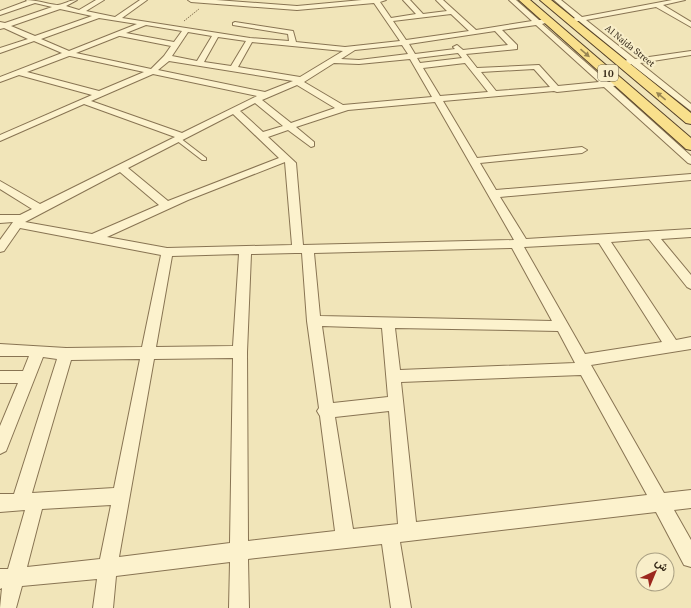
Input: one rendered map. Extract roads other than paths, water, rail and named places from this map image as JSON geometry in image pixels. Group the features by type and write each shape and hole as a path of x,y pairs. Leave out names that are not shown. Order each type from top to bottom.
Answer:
{"main road":[{"name":"10","path":"524,0 542,22 620,83 691,146"},
{"name":"10","path":"545,0 576,20 621,63 691,120"}],"street":[{"path":"1,25 46,12 74,0"},
{"path":"80,12 101,0"},
{"path":"116,19 144,0"},
{"path":"191,0 252,10 303,8 345,2 378,0 388,20 404,42 493,194 583,365 691,558"},
{"path":"199,63 219,35 264,0"},
{"path":"406,0 421,16"},
{"path":"439,0 474,32"},
{"path":"512,0 542,22 606,85 691,161"},
{"name":"Al Najda Street","path":"557,0 576,20 633,62 691,108"},
{"path":"576,20 682,0"},
{"path":"0,13 32,1 99,16 250,40 293,45 352,49 542,22"},
{"path":"658,5 690,23"},
{"path":"46,12 81,22"},
{"path":"388,20 452,12"},
{"path":"0,51 99,16"},
{"path":"0,80 70,54 146,23"},
{"path":"235,24 291,32 293,45"},
{"path":"1,25 70,54 153,71 260,97 311,144"},
{"path":"332,61 353,62 460,51 513,48 513,45 496,28"},
{"path":"0,138 153,71 166,58 186,30"},
{"path":"120,34 176,45"},
{"path":"448,36 494,94"},
{"path":"233,69 250,40"},
{"path":"377,46 384,59"},
{"path":"0,248 19,221 40,209 260,97 299,81 352,49"},
{"path":"621,63 691,52"},
{"path":"166,58 299,81 341,108"},
{"path":"418,66 467,60"},
{"path":"475,70 536,67 557,90"},
{"path":"0,68 16,74 99,94"},
{"path":"262,136 341,108 494,94 557,90 620,83"},
{"path":"83,101 180,138"},
{"path":"234,110 287,158 292,166 325,411 345,538"},
{"path":"474,161 582,150"},
{"path":"94,238 166,205 287,158"},
{"path":"121,168 166,205"},
{"path":"493,194 691,177"},
{"path":"0,184 40,209"},
{"path":"0,219 19,221 94,238 167,252 519,243 691,233"},
{"path":"652,235 691,284"},
{"path":"602,238 672,346"},
{"path":"239,608 240,352 245,251"},
{"path":"103,608 108,568 167,252"},
{"path":"314,321 562,326"},
{"path":"388,323 396,403 401,608"},
{"path":"393,376 583,365 691,343"},
{"path":"0,350 38,351 66,354 240,352"},
{"path":"0,446 38,351"},
{"path":"6,608 7,578 66,354"},
{"path":"0,377 28,377"},
{"path":"325,411 396,403"},
{"path":"0,503 121,496"},
{"path":"7,578 108,568 345,538 691,499"}],"lane":[{"path":"180,138 204,159"}]}
